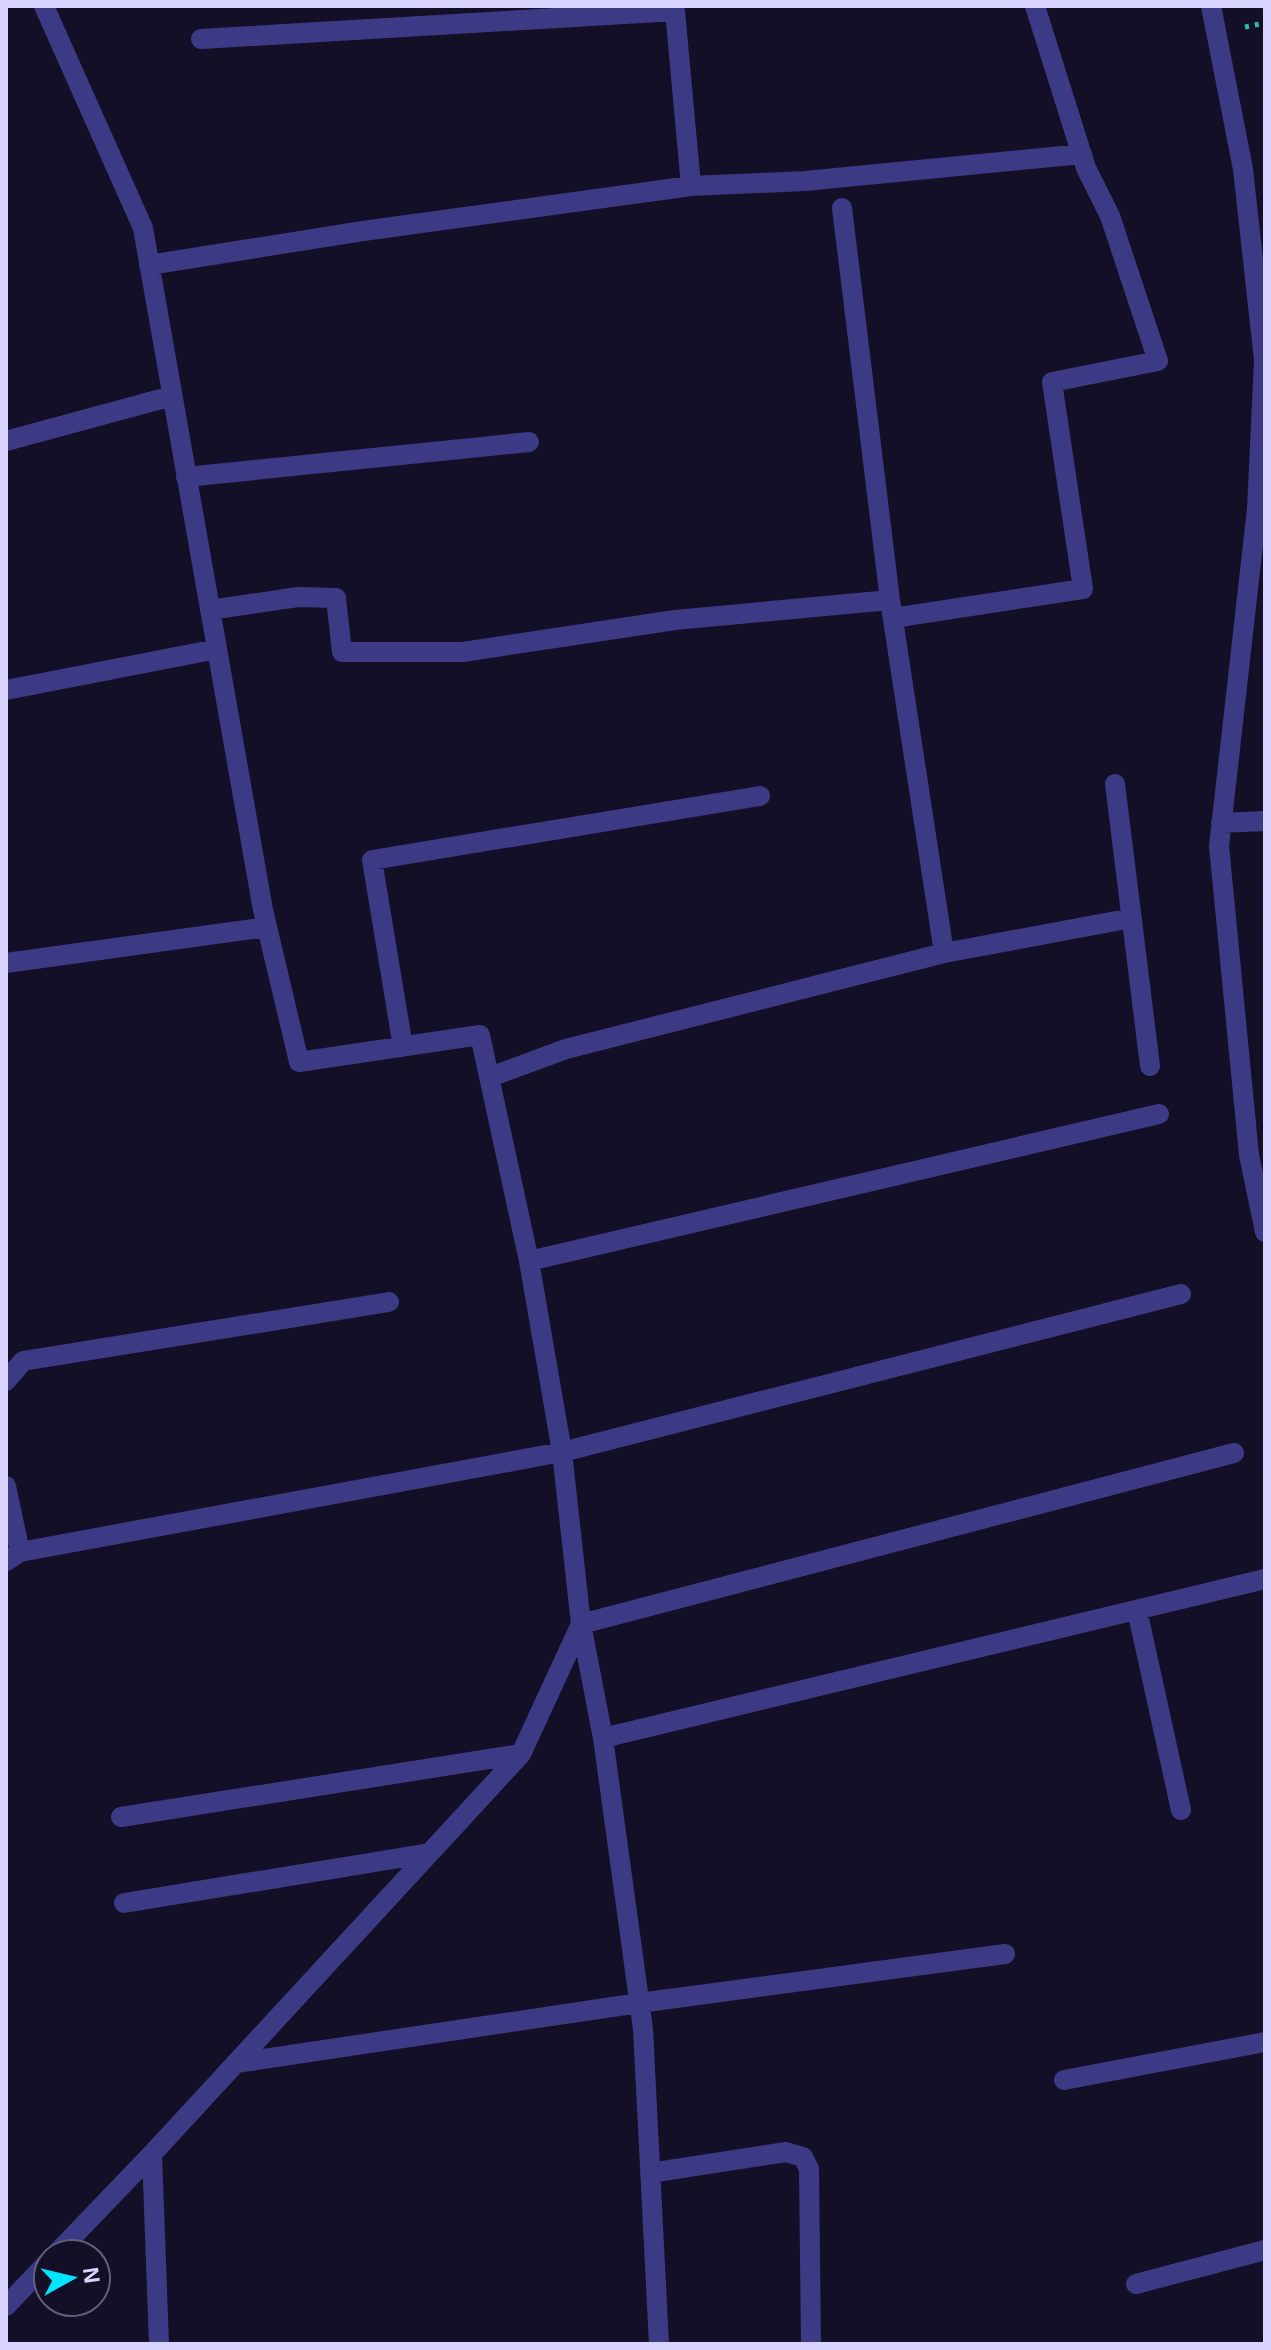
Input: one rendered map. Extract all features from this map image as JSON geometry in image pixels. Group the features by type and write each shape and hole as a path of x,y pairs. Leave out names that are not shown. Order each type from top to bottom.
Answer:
{"street":[{"path":"44,6 143,228 267,927 299,1062 480,1035 529,1261 562,1452 581,1624 603,1738 643,2029 659,2344"},
{"path":"210,610 298,597 336,598 342,652 463,652 675,620 891,609 1083,589 1052,382 1158,361 1110,216 1082,154 1035,6"},
{"path":"1211,6 1243,169 1260,280 1264,360 1259,532 1219,846 1249,1155 1265,1232"},
{"path":"201,39 674,8 691,186"},
{"path":"149,265 363,231 691,186 805,181 1082,154"},
{"path":"842,208 891,609 944,953"},
{"path":"6,441 172,396"},
{"path":"186,477 529,442"},
{"path":"6,690 217,649"},
{"path":"1115,784 1150,1066"},
{"path":"403,1047 372,860 760,796"},
{"path":"1221,823 1265,821"},
{"path":"490,1077 566,1049 944,953 1132,918"},
{"path":"6,963 267,927"},
{"path":"529,1261 1159,1114"},
{"path":"6,1486 13,1556 562,1452 1181,1294"},
{"path":"6,1381 23,1361 389,1302"},
{"path":"581,1624 1234,1453"},
{"path":"603,1738 1265,1579"},
{"path":"1137,1610 1181,1810"},
{"path":"71,2238 521,1754 581,1624"},
{"path":"121,1817 521,1754"},
{"path":"124,1903 430,1853"},
{"path":"236,2063 639,2003 1005,1954"},
{"path":"1064,2080 1265,2042"},
{"path":"650,2173 786,2152 803,2157 809,2169 811,2344"},
{"path":"152,2154 159,2344"},
{"path":"1136,2284 1265,2250"},
{"path":"6,2306 32,2279"}]}
